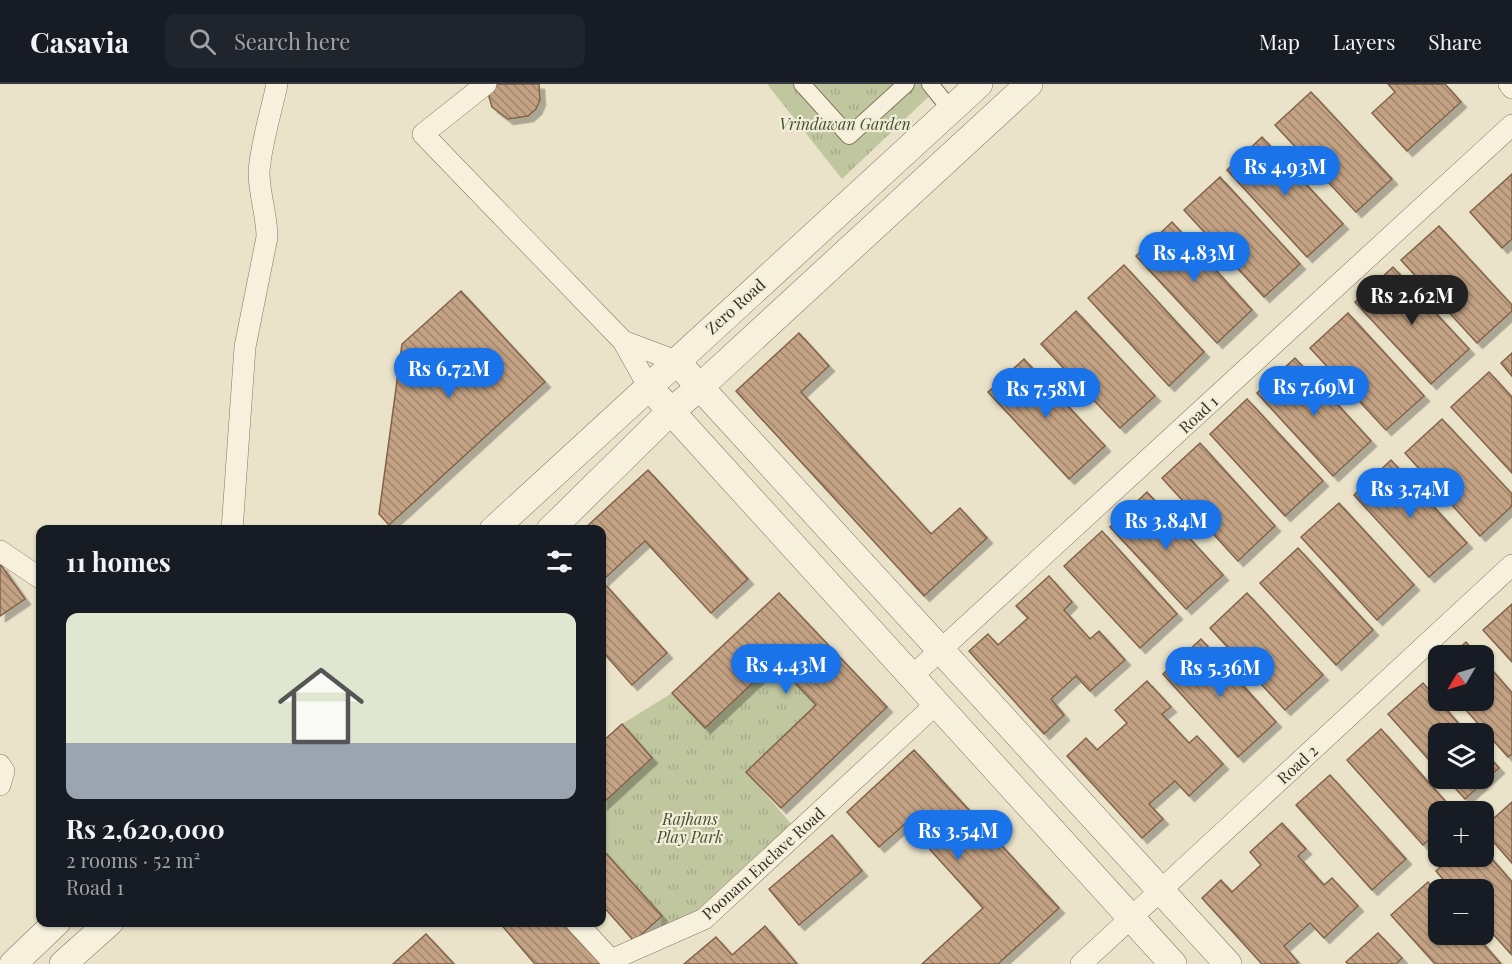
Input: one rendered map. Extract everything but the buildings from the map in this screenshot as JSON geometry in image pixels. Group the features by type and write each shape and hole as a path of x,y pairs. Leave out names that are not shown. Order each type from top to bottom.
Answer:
{"street":[{"path":"232,525 245,347 267,237 260,170 277,84"},
{"path":"486,84 423,134 623,341 648,386 669,412 1173,964"},
{"path":"802,84 849,136 906,84"},
{"path":"930,84 951,110"},
{"name":"Zero Road","path":"505,525 648,386 979,84"},
{"path":"555,525 669,412 700,387 1029,84"},
{"path":"1509,84 1512,88"},
{"name":"Road 1","path":"910,678 1512,125"},
{"path":"928,130 953,154"},
{"path":"623,341 676,361 939,651 1228,964"},
{"path":"0,551 36,575"},
{"name":"Road 2","path":"1082,964 1512,565"},
{"name":"Poonam Enclave Road","path":"581,927 611,960 705,919 935,705"},
{"path":"0,765 4,771 0,785"},
{"path":"13,964 52,927"},
{"path":"63,964 104,927"}],"green space":[{"name":"Vrindawan Garden","path":"767,84 942,84 842,179"},
{"name":"Rajhans Play Park","path":"775,662 816,705 746,771 798,832 704,919 660,940 662,915 606,853 606,800 652,758 622,724 672,693 705,728"}]}
